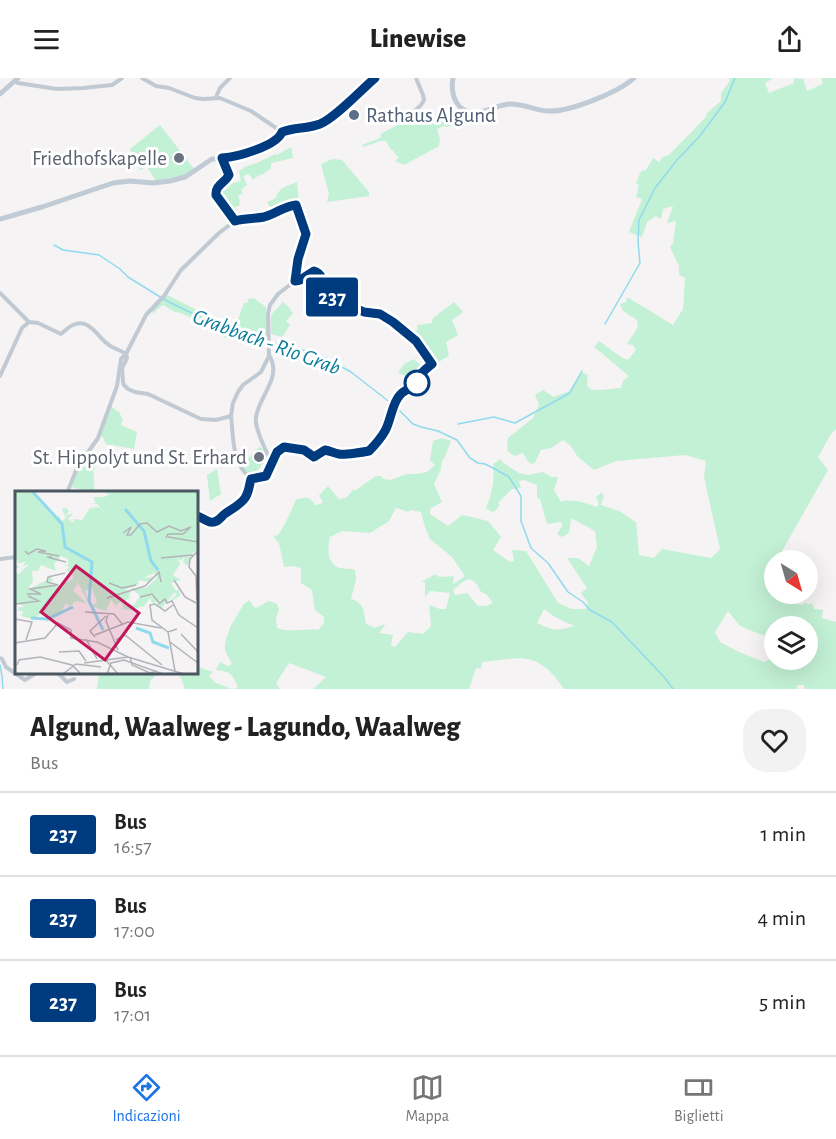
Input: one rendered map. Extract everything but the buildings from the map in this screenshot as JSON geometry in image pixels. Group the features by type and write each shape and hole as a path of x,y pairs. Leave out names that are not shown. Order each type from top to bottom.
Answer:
{"main road":[{"path":"0,219 113,183 130,181 153,183 186,177 212,159 231,158 267,145 279,138 282,132 292,128 306,128 325,122 375,78"},
{"path":"453,78 452,93 456,102 464,109 476,113 510,104 520,104 547,111 564,110 611,93 634,78"},
{"path":"0,94 16,79"}],"street":[{"path":"16,79 18,83 70,89 112,85 122,78"},
{"path":"142,78 154,86 169,88 195,98 223,99 251,111 282,132"},
{"path":"391,123 402,122 424,100 416,78"},
{"path":"216,97 227,79"},
{"path":"0,83 8,87"},
{"path":"222,158 229,175 217,188 216,195 235,221"},
{"path":"67,491 77,468 99,435 117,386 121,359 126,354 148,312 164,296 184,267 219,233 235,221 264,217 295,205 306,232 298,259 295,281"},
{"path":"251,479 236,459 231,416 235,399 240,388 261,372 269,355 268,314 270,304 281,291 316,271"},
{"path":"0,293 28,322 38,323 61,334 75,324 83,324 97,333 108,345 124,351 127,357 123,368 123,382 128,389 148,394 198,418 216,420 231,416"},
{"path":"0,376 22,328 28,322"},
{"path":"251,479 266,476 272,461 264,448 255,421 274,374 274,365 269,355"},
{"path":"198,516 210,522 220,519 226,512 242,502 251,479"},
{"path":"0,559 15,557"},
{"path":"0,658 6,667 15,673"},
{"path":"16,674 25,680 35,674"},
{"path":"59,674 67,682 74,680"}],"green space":[{"path":"729,78 771,78 765,83 769,93 794,83 794,78 803,79 807,91 823,84 821,78 836,78 836,429 818,457 828,470 783,550 764,550 764,604 813,604 814,609 823,610 822,618 836,622 836,689 805,689 804,685 797,685 797,689 564,689 546,668 529,659 519,658 482,662 481,669 476,668 469,689 313,689 326,677 289,663 276,683 280,689 234,689 238,687 232,676 216,670 220,662 228,666 232,664 226,652 225,643 230,627 244,604 250,600 256,608 269,601 277,604 279,610 276,617 277,628 318,630 324,623 324,617 315,610 312,590 301,583 301,568 284,567 279,543 273,536 278,535 281,531 296,500 307,498 315,505 320,504 323,502 319,495 328,486 339,499 346,498 353,490 376,476 390,480 407,474 427,472 435,465 430,460 433,441 442,438 451,441 434,484 442,502 430,509 430,514 448,526 462,515 488,521 501,537 493,550 510,562 514,561 512,550 526,551 558,603 572,609 586,609 588,603 581,593 587,588 567,558 578,558 589,566 597,547 595,531 571,518 569,533 562,537 557,534 562,526 561,522 547,524 540,499 537,498 537,485 524,480 519,481 521,488 512,489 498,503 500,505 495,511 492,512 486,508 494,476 493,464 501,459 519,473 528,475 543,472 551,477 558,477 554,490 561,502 574,501 597,507 599,504 596,497 601,493 604,495 601,505 619,511 636,522 639,555 654,558 662,549 711,558 720,549 704,477 706,461 685,455 616,461 594,470 563,440 551,448 541,450 534,464 529,463 523,453 515,456 507,451 508,438 533,418 539,405 535,395 543,390 554,397 569,391 581,372 588,375 587,385 590,389 621,388 623,381 629,376 594,347 599,341 628,360 636,350 633,345 627,344 638,327 637,320 623,311 620,304 626,302 627,297 673,325 683,309 685,278 679,275 679,266 670,247 673,243 676,221 667,223 673,206 663,209 661,219 656,216 647,222 642,237 629,232 642,199 636,197 639,185 636,183 641,171 646,170 653,158 659,162 663,157 669,155 706,117 707,113 721,101 721,93 730,81","holes":["396,508 409,512 410,510 421,512 430,539 452,557 465,576 453,584 454,576 439,577 436,574 421,582 425,582 425,597 430,591 450,593 446,609 429,605 431,626 423,634 408,632 395,647 391,646 393,635 379,633 384,624 375,628 366,624 361,605 351,599 356,579 355,570 336,566 330,560 328,546 330,537 342,531 370,533 389,521","470,579 477,584 481,592 486,594 493,603 478,606 467,593 455,595 453,590","544,609 555,617 574,626 555,629 537,623"]},
{"path":"415,110 430,124 458,116 459,118 451,126 437,129 439,146 404,165 395,161 399,157 386,141 363,147 362,145 378,139 381,137 380,134 398,125"},
{"path":"160,125 194,169 184,176 156,181 147,167 140,170 130,149"},
{"path":"291,147 293,158 271,163 268,171 253,180 249,174 243,176 247,185 241,190 243,193 238,196 240,205 230,210 219,196 219,190 223,185 241,181 239,171 244,167 277,155"},
{"path":"332,159 342,160 369,192 369,196 327,202 329,194 321,164"},
{"path":"297,182 299,202 273,212 267,202 276,198 284,187"},
{"path":"165,294 213,318 236,325 244,303 247,303 249,298 255,299 266,307 268,344 240,335 238,338 225,338 219,332 163,305 154,314 151,310"},
{"path":"283,302 293,313 286,321 290,325 282,337 271,334 271,315"},
{"path":"454,302 463,312 452,320 458,335 446,342 449,356 432,364 416,341 407,333 418,330 417,325 432,323 433,318"},
{"path":"414,359 425,370 417,380 398,373 404,364"},
{"path":"110,406 119,412 123,420 121,425 137,432 134,449 106,444 99,435"},
{"path":"259,447 267,457 251,477 242,465"},
{"path":"84,458 96,465 93,472 94,491 69,486"},
{"path":"217,469 221,494 210,501 207,475"},
{"path":"198,665 213,672 209,676 216,683 232,689 185,689 179,674 198,674"},
{"path":"99,674 157,674 150,681 149,689 97,689"}],"waterway":[{"path":"605,324 640,263 639,220 655,188 699,137 725,102 735,78"},
{"name":"Grabbach - Rio Grab","path":"54,245 63,250 99,255 128,277 165,300 206,320 272,343 287,345 324,357 351,372 396,407 413,424 438,431 457,440 470,458 509,477 521,496 521,521 531,548 548,563 568,592 590,610 612,622 673,689"},
{"path":"458,424 494,417 515,423 570,393 582,371"},
{"path":"0,665 3,689"}],"bus line":[{"name":"237","path":"198,516 210,522 215,521 242,502 251,479 266,476 281,448 294,447 314,457 325,450 337,454 369,451 384,432 395,401 404,391 417,385 419,376 432,364 416,341 393,322 380,314 364,312 325,293 323,279 318,272 314,271 295,281 298,259 306,234 296,205 264,217 235,221 216,195 217,188 229,175 222,158 231,158 267,145 278,139 286,130 317,126 325,122 375,78"}],"place":[{"name":"Rathaus Algund","path":"354,115"},
{"name":"Friedhofskapelle","path":"179,158"},
{"name":"St. Hippolyt und St. Erhard","path":"259,457"}]}
